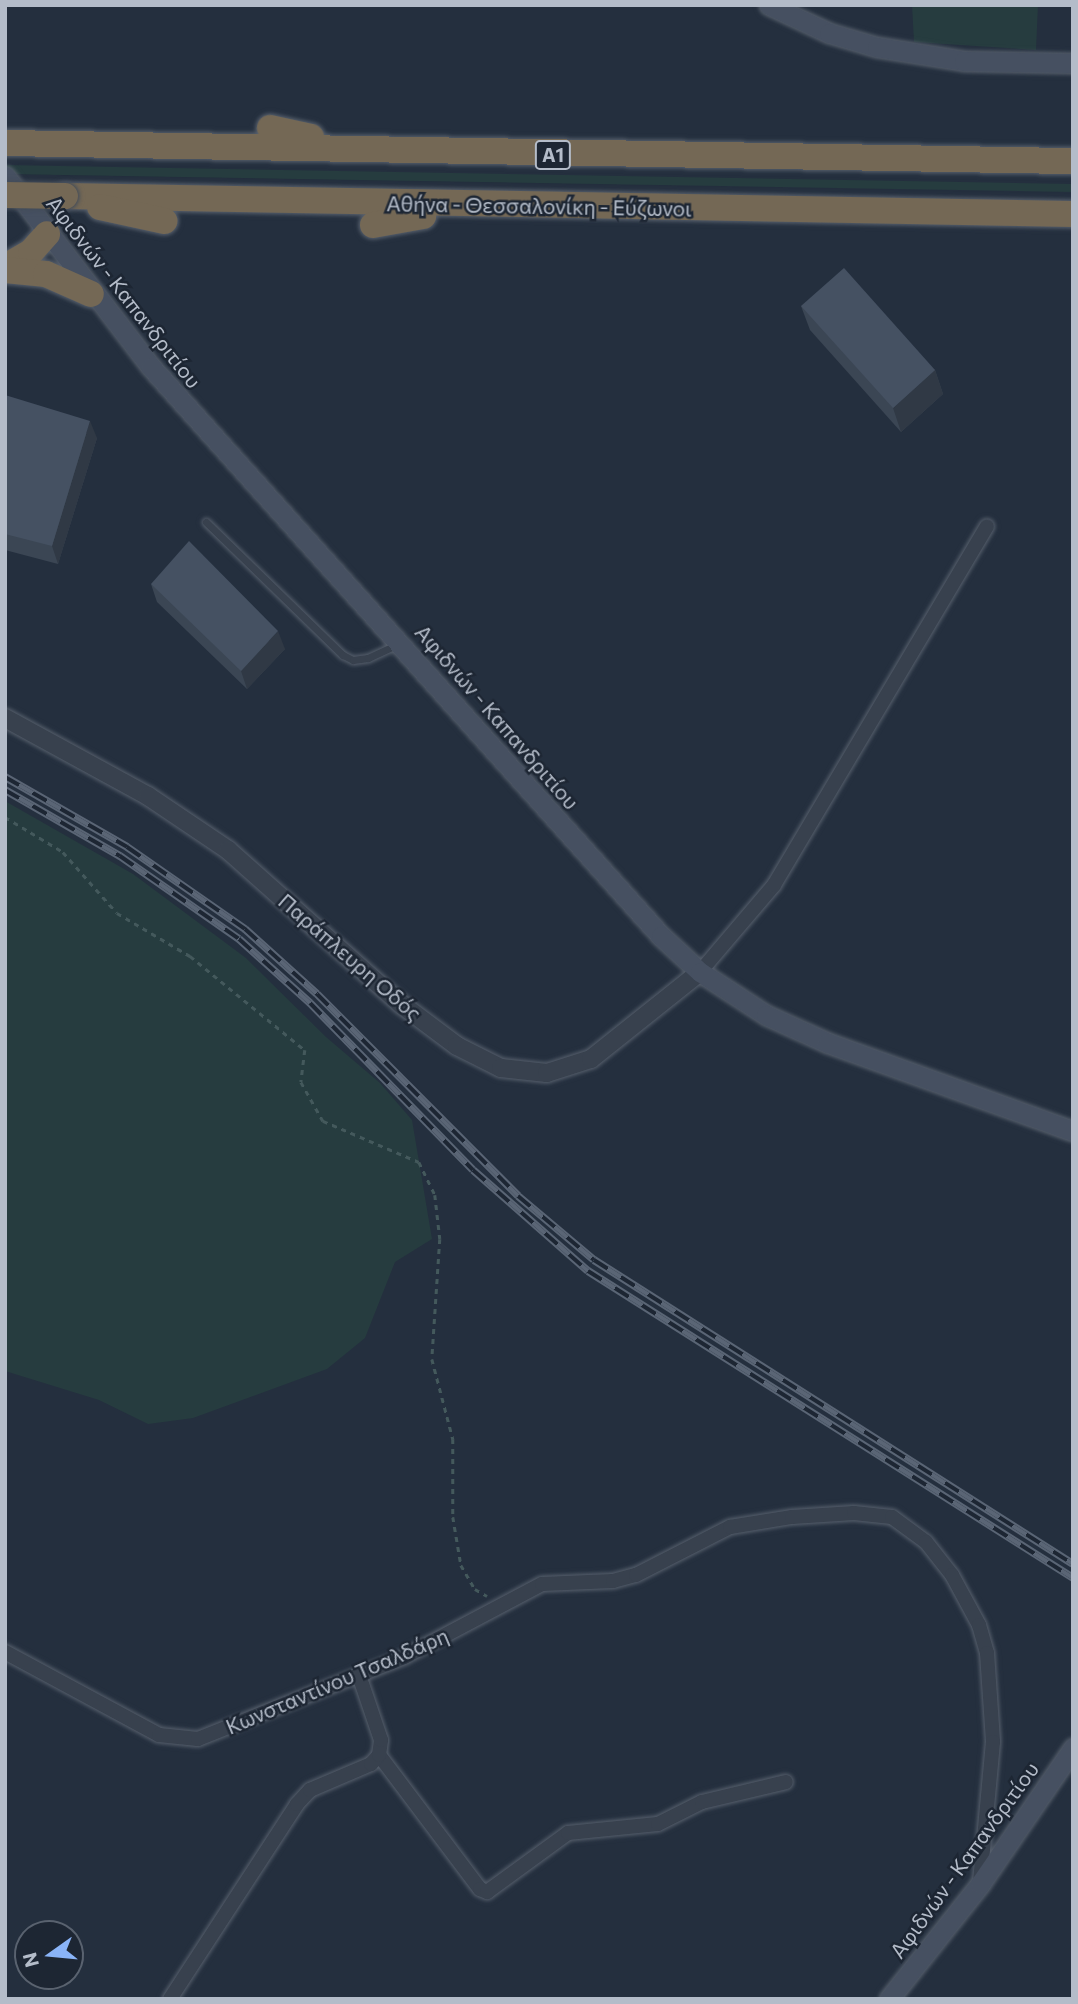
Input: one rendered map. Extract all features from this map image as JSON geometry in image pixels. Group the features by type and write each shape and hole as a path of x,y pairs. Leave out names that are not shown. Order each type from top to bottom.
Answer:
{"highway":[{"path":"270,128 371,150"},
{"path":"37,144 92,129"},
{"name":"Α1","path":"5,143 1073,161"},
{"name":"Αθήνα - Θεσσαλονίκη - Εύζωνοι","path":"5,195 477,206 1073,214"},
{"path":"65,196 164,221"},
{"path":"373,225 477,206"},
{"path":"5,268 31,252 47,234"},
{"path":"5,268 46,274 91,294"}],"main road":[{"path":"769,5 830,33 888,49 964,61 1073,63"},
{"name":"Αφιδνών - Καπανδριτίου","path":"5,176 91,294 185,406 401,642 661,936 700,972 766,1015 828,1043 1073,1131"},
{"name":"Αφιδνών - Καπανδριτίου","path":"889,1999 980,1884 1073,1748"}],"street":[{"path":"700,972 774,885 987,526"},
{"name":"Παράπλευρη Οδός","path":"5,718 148,796 218,843 401,1004 457,1046 502,1068 547,1073 592,1059 700,972"},
{"name":"Κωνσταντίνου Τσαλδάρη","path":"5,1652 159,1735 177,1740 198,1739 359,1675 542,1584 613,1581 636,1575 730,1527 841,1514 892,1517 926,1542 952,1575 979,1625 987,1653 993,1742 980,1884"},
{"path":"170,1999 297,1804 310,1790 371,1764 379,1755 381,1740 359,1675"},
{"path":"379,1755 480,1889 487,1892 568,1833 657,1824 702,1802 786,1782"}],"lane":[{"path":"206,522 343,655 353,660 368,658 401,642"}],"path":[{"path":"5,817 63,852 117,913 190,956 304,1050 301,1082 323,1121 419,1162 435,1195 440,1239 432,1359 453,1439 453,1517 461,1565 475,1589 502,1605"}],"green space":[{"path":"912,5 1038,5 1036,50 914,42"},
{"path":"5,165 1073,184 1073,192 5,174"},
{"path":"5,801 133,874 246,958 326,1037 380,1083 412,1120 432,1239 395,1262 365,1338 327,1369 193,1418 148,1424 99,1400 5,1371"}],"building":[{"path":"844,268 935,370 893,408 801,306"},
{"path":"5,395 90,421 52,546 5,534"},
{"path":"189,541 278,631 241,671 151,584"}],"railway":[{"path":"5,777 127,847 245,929 317,994 518,1196 594,1260 1073,1564"},
{"path":"5,790 120,856 239,939 310,1003 473,1170 588,1271 1073,1578"}]}
